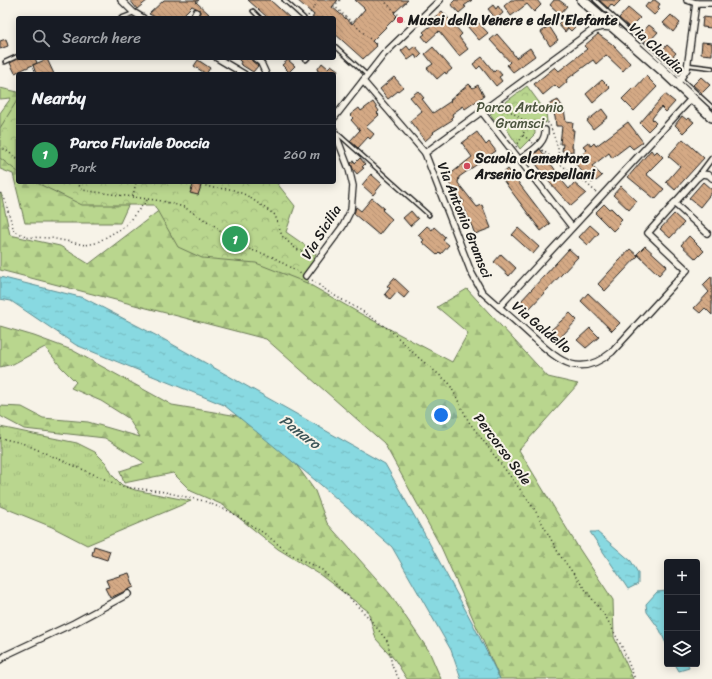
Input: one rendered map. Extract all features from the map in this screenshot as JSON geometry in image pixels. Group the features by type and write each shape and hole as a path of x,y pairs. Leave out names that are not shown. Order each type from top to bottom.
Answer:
{"main road":[{"name":"Via Claudia","path":"582,0 613,28 679,81 691,99 712,117"}],"street":[{"path":"122,0 134,13 139,16"},
{"path":"687,0 696,3 712,3"},
{"path":"336,115 384,54 436,1"},
{"path":"679,81 688,65 696,3"},
{"path":"194,16 196,12"},
{"path":"598,14 594,29 603,27 613,28"},
{"name":"Via Antonio Gramsci","path":"499,306 482,292 471,272 425,153 594,29"},
{"path":"220,60 241,72"},
{"path":"258,60 265,72"},
{"path":"363,81 425,153"},
{"name":"Via Galdello","path":"691,99 499,306 551,353 565,363 579,366 591,365 603,360 687,270 648,233 696,180 712,158"},
{"path":"482,112 572,227"},
{"path":"520,160 537,146 543,138 545,130"},
{"name":"Via Sicilia","path":"306,276 343,226 351,210 353,186 350,169 336,136"},
{"path":"696,180 702,174 709,175 712,178"},
{"path":"674,203 707,233"},
{"path":"0,660 6,655 74,623 128,594"}],"lane":[{"path":"284,0 303,16"},
{"path":"594,0 679,81 712,107"},
{"path":"253,11 258,16"},
{"path":"126,16 134,13"},
{"path":"336,47 367,75"},
{"path":"5,62 16,57"},
{"path":"688,65 712,68"},
{"path":"336,133 429,215"}],"path":[{"path":"339,0 334,6 378,46"},
{"path":"383,0 404,20"},
{"path":"307,16 317,3"},
{"path":"499,99 514,114 528,121 538,124 547,122 550,125 558,148 559,163"},
{"path":"512,150 518,146 528,121"},
{"path":"523,135 568,170 574,172 601,196"},
{"path":"0,147 16,158"},
{"name":"Percorso Sole","path":"78,184 82,190 133,196 162,201 184,207 215,226 233,244 273,258 306,276 330,293 362,311 390,330 419,358 449,383 469,422 535,510 563,559 607,619 622,646 635,679"},
{"path":"133,196 136,184"},
{"path":"200,184 213,188 231,189 246,195 275,215 282,236 296,249 309,254 325,251"},
{"path":"0,193 4,197 14,231 28,237 51,238 84,245 96,243 124,227 148,199"},
{"path":"0,438 22,443 123,487 160,491 204,501 231,512 265,534 290,554 322,570 368,618 388,642 392,666 398,679"}],"green space":[{"name":"Parco Antonio Gramsci","path":"527,86 546,112 547,122 537,125 535,128 535,134 520,149 502,122 499,125 490,114"},
{"path":"0,88 16,92 16,184 76,184 131,199 120,223 25,223 13,174 0,169 0,113 11,98 0,99"},
{"path":"16,102 16,170 0,158 0,128"},
{"path":"39,184 278,184 295,206 286,232 316,253 307,283 256,263 202,258 178,247 154,205 82,205"},
{"path":"1,193 10,235 60,246 89,264 165,206 258,255 361,314 452,362 468,333 437,307 467,289 548,377 578,384 519,450 578,547 613,600 614,637 633,679 500,679 441,547 384,443 266,339 0,270"},
{"path":"0,326 34,336 72,350 172,405 238,416 288,453 315,491 327,523 390,594 429,651 441,679 407,679 395,660 376,639 368,611 319,574 278,549 223,505 191,491 173,473 124,483 120,471 145,463 105,438 24,429 0,416 0,406 22,407 43,418 88,422 140,437 128,418 101,401 71,388 76,382 61,367 45,347 13,364 0,367"},
{"path":"0,427 77,443 95,452 106,463 113,476 122,485 135,490 191,501 87,545 52,527 0,506"}],"water":[{"name":"Panaro","path":"0,277 84,298 163,339 385,464 472,622 500,679 461,679 451,650 392,547 321,485 224,405 76,345 11,301 0,299"},
{"path":"590,532 597,532 631,561 638,573 638,584 628,589"},
{"path":"664,591 664,639 660,630 647,612 646,604 657,592"},
{"path":"677,667 689,667 689,668 679,671"}],"building":[{"path":"130,0 148,0 137,9"},
{"path":"164,0 199,0 196,2 209,14 207,15 208,16 199,16 200,10 192,6 182,16 153,16 149,14"},
{"path":"248,0 270,0 288,16 266,16"},
{"path":"297,0 338,0 332,7 352,24 365,9 355,0 408,0 394,13 397,16 372,41 377,46 363,59 336,35 336,16 313,16"},
{"path":"455,0 472,0 464,6 466,7 459,13 451,4"},
{"path":"511,0 537,0 541,5 534,12 527,4 511,16 504,6"},
{"path":"554,0 559,0 567,6 560,14 550,5"},
{"path":"599,0 621,0 614,7 611,4 608,8"},
{"path":"653,0 660,4 658,7 660,9 654,15 645,7"},
{"path":"493,5 496,9 498,6 503,13 496,19 488,9"},
{"path":"628,8 640,18 630,28 619,18"},
{"path":"442,11 462,34 459,37 468,49 459,56 439,31 427,42 422,36 425,34 423,32 434,23 431,20"},
{"path":"671,15 680,23 673,32 663,23"},
{"path":"703,17 712,18 712,28 702,27"},
{"path":"475,19 488,33 479,40 467,26"},
{"path":"562,20 567,24 571,21 576,26 571,31 568,28 565,32 558,24"},
{"path":"649,25 658,32 648,43 639,36"},
{"path":"549,26 558,40 550,46 541,32"},
{"path":"497,34 516,58 530,48 535,56 513,72 507,65 510,62 490,40"},
{"path":"598,34 612,44 630,63 623,71 606,55 596,64 593,60 566,80 567,82 559,89 555,85 543,95 534,84 555,67 559,71 587,49 584,46"},
{"path":"6,39 8,46 0,49 0,41"},
{"path":"702,42 712,43 712,55 701,54"},
{"path":"667,45 676,53 668,62 659,54"},
{"path":"407,46 410,50 415,46 422,54 417,59 415,55 408,60 401,51"},
{"path":"433,47 452,69 446,74 445,72 437,79 427,68 433,64 425,54"},
{"path":"482,57 494,72 497,69 502,75 499,77 502,81 496,86 480,66 477,69 473,64"},
{"path":"16,60 36,60 37,63 15,73 10,63"},
{"path":"47,60 53,72 35,72 33,65"},
{"path":"198,60 210,68 207,72 203,72 194,66"},
{"path":"239,60 252,60 258,66 253,72 240,64 241,62"},
{"path":"288,60 295,66 289,72 282,65"},
{"path":"322,63 328,68 331,65 338,70 336,73 320,72 317,70"},
{"path":"646,76 657,87 634,111 622,99"},
{"path":"394,77 403,87 388,99 380,89"},
{"path":"701,77 710,85 702,93 693,85"},
{"path":"602,80 610,88 593,103 586,94"},
{"path":"469,84 473,88 478,85 484,96 465,109 463,106 452,114 452,120 433,132 434,133 425,141 410,121 422,111 410,97 418,91 424,98 422,99 433,113 451,101 450,100"},
{"path":"665,94 675,102 666,112 661,107 652,119 656,123 648,131 640,123"},
{"path":"558,100 564,109 566,122 573,123 573,152 562,151 563,144 560,144 562,126 556,126 553,111 548,105"},
{"path":"373,102 379,111 377,113 379,115 366,127 374,134 370,139 368,137 358,148 350,141 360,130 351,120 353,118 350,115 359,108 361,111"},
{"path":"602,109 608,117 593,129 587,121"},
{"path":"682,116 687,120 689,118 694,122 683,133 675,125"},
{"path":"628,122 643,142 633,149 629,145 612,158 609,153 592,166 602,176 592,183 574,162 587,150 583,146 588,142 591,146 594,143 596,146"},
{"name":"Scuola elementare Arsenio Crespellani","path":"477,132 486,145 489,142 496,151 459,177 458,183 477,207 482,205 491,228 475,234 465,210 461,205 464,202 450,185 449,180 453,172 472,157 462,143"},
{"path":"683,139 704,158 675,190 666,182 680,166 668,156"},
{"path":"540,149 559,175 558,176 569,189 574,183 586,193 571,206 549,182 531,157"},
{"path":"651,150 654,154 657,151 663,157 646,174 664,189 655,199 628,177"},
{"path":"360,158 365,164 362,167 364,168 357,174 351,163 354,161 355,163"},
{"path":"508,169 550,224 541,231 500,176"},
{"path":"371,174 382,184 373,195 362,185"},
{"path":"703,182 712,190 712,192 700,207 689,198"},
{"path":"194,184 201,186 198,195 190,193"},
{"path":"621,186 637,201 629,210 613,195"},
{"path":"372,198 384,208 382,210 392,219 379,235 354,214 356,207 361,211"},
{"path":"604,204 609,209 611,208 622,219 619,222 620,224 613,231 595,213"},
{"path":"411,211 418,219 410,226 403,218"},
{"path":"674,214 684,223 670,238 660,229"},
{"path":"590,225 599,233 588,245 579,237"},
{"path":"427,226 432,230 434,227 445,237 443,240 449,245 441,254 440,252 437,255 422,242 424,240 418,235"},
{"path":"518,228 539,247 533,254 512,235"},
{"path":"689,236 704,251 696,259 681,245"},
{"path":"645,246 667,266 659,275 637,254"},
{"path":"569,249 578,257 529,309 520,302"},
{"path":"630,249 638,256 605,291 598,284"},
{"path":"501,254 516,268 509,276 494,262"},
{"path":"712,276 712,315 705,308 700,313 694,308 709,292 703,285"},
{"path":"394,278 409,292 404,298 397,292 390,300 385,294 390,288 387,286"},
{"path":"588,293 620,323 612,331 581,301"},
{"path":"570,313 577,320 560,338 551,330"},
{"path":"590,328 599,337 586,348 577,340"},
{"path":"94,546 110,551 107,560 92,555"},
{"path":"129,573 134,587 110,598 105,588 109,587 106,580"}],"place":[{"name":"Musei della Venere e dell'Elefante","path":"400,20"},
{"name":"Scuola elementare Arsenio Crespellani","path":"467,166"},
{"name":"Parco Fluviale Doccia","path":"235,239"}]}
